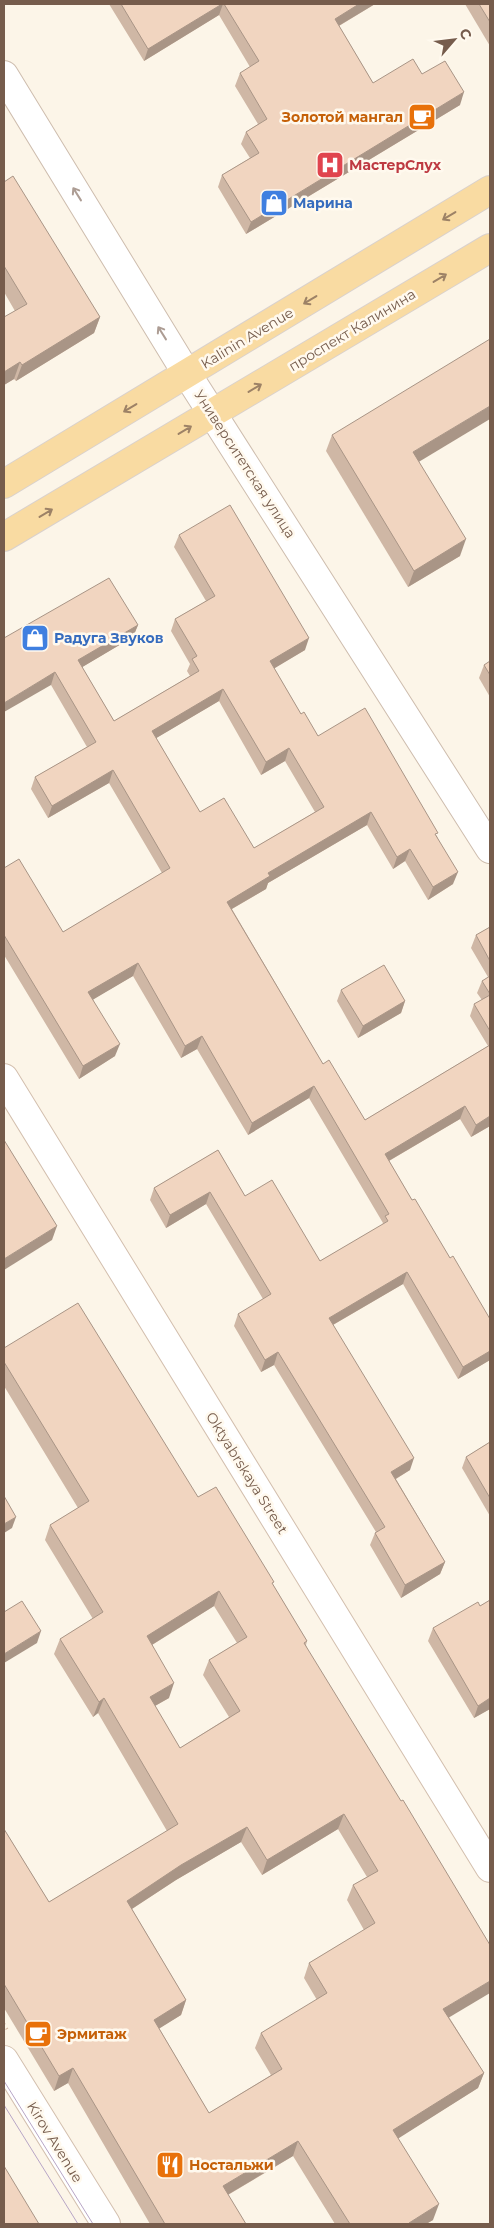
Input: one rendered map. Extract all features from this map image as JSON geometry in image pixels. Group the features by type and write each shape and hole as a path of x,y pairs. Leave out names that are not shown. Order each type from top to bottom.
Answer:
{"main road":[{"name":"Kalinin Avenue","path":"4,484 490,190"},
{"name":"проспект Калинина","path":"214,413 490,248"},
{"path":"4,538 214,413"}],"street":[{"name":"Университетская улица","path":"4,76 187,374 214,413 490,849"},
{"name":"Oktyabrskaya Street","path":"4,1078 490,1868"},
{"name":"Kirov Avenue","path":"4,2060 106,2224"}],"building":[{"path":"121,4 222,4 148,49"},
{"path":"224,4 359,4 335,19 373,83 413,59 422,74 445,61 464,92 251,222 222,175 259,153 246,132 267,119 240,73 259,61"},
{"path":"479,4 490,4 490,22"},
{"path":"13,176 100,317 22,365 20,362 4,372 4,317 27,304 4,266 4,182"},
{"path":"490,339 490,406 413,452 466,539 414,571 332,435"},
{"path":"230,505 309,638 270,661 301,714 304,712 318,736 365,708 438,833 435,834 458,872 433,887 410,849 397,857 371,812 268,873 270,876 227,902 323,1064 329,1060 365,1120 490,1045 490,1116 476,1125 465,1106 385,1154 412,1200 415,1199 450,1258 453,1256 490,1319 490,1351 463,1367 407,1272 329,1318 414,1458 391,1472 445,1562 405,1585 375,1533 385,1527 278,1352 265,1360 238,1314 271,1294 210,1192 170,1215 154,1188 218,1150 245,1196 272,1180 320,1261 388,1221 385,1216 389,1214 314,1086 252,1123 202,1036 185,1046 138,963 88,992 120,1044 83,1066 4,935 4,868 19,859 63,932 170,868 113,770 52,806 35,777 96,742 55,672 4,703 4,638 109,578 138,625 78,660 114,721 199,671 192,659 197,656 175,619 215,596 179,535","holes":["223,689 266,762 289,748 324,807 254,848 224,798 200,812 152,731"]},
{"path":"490,661 490,675 484,665"},
{"path":"490,927 490,961 476,935"},
{"path":"384,965 405,1001 363,1026 341,990"},
{"path":"490,976 490,994 482,981"},
{"path":"490,995 490,1031 474,1004"},
{"path":"4,1140 57,1226 4,1259"},
{"path":"78,1303 198,1497 216,1487 274,1582 272,1583 307,1641 304,1643 401,1801 403,1800 490,1945 490,1981 443,2009 484,2073 393,2130 439,2204 409,2224 350,2224 298,2141 223,2186 246,2224 165,2224 73,2068 59,2076 4,1984 4,1829 49,1902 178,1824 104,1698 99,1702 60,1639 103,1612 50,1525 89,1501 4,1362 4,1348","holes":["219,1591 247,1637 209,1660 240,1711 180,1748 150,1697 174,1683 147,1636","344,1814 378,1871 353,1885 375,1923 309,1963 327,1993 261,2033 282,2069 209,2113 154,2020 186,2000 127,1901 181,1865 247,1827 267,1860"]},
{"path":"490,1442 490,1498 466,1457"},
{"path":"4,1496 16,1517 4,1524"},
{"path":"490,1600 490,1698 478,1706 433,1628 478,1602 480,1606"},
{"path":"22,1601 41,1631 4,1654 4,1612"},
{"path":"4,2166 39,2224 4,2224"}],"tram line":[{"path":"4,2081 93,2224"},
{"path":"4,2105 78,2224"}],"place":[{"name":"Золотой мангал","path":"422,117"},
{"name":"МастерСлух","path":"330,165"},
{"name":"Марина","path":"274,203"},
{"name":"Радуга Звуков","path":"35,638"},
{"name":"Эрмитаж","path":"38,2034"},
{"name":"Ностальжи","path":"170,2165"}]}
